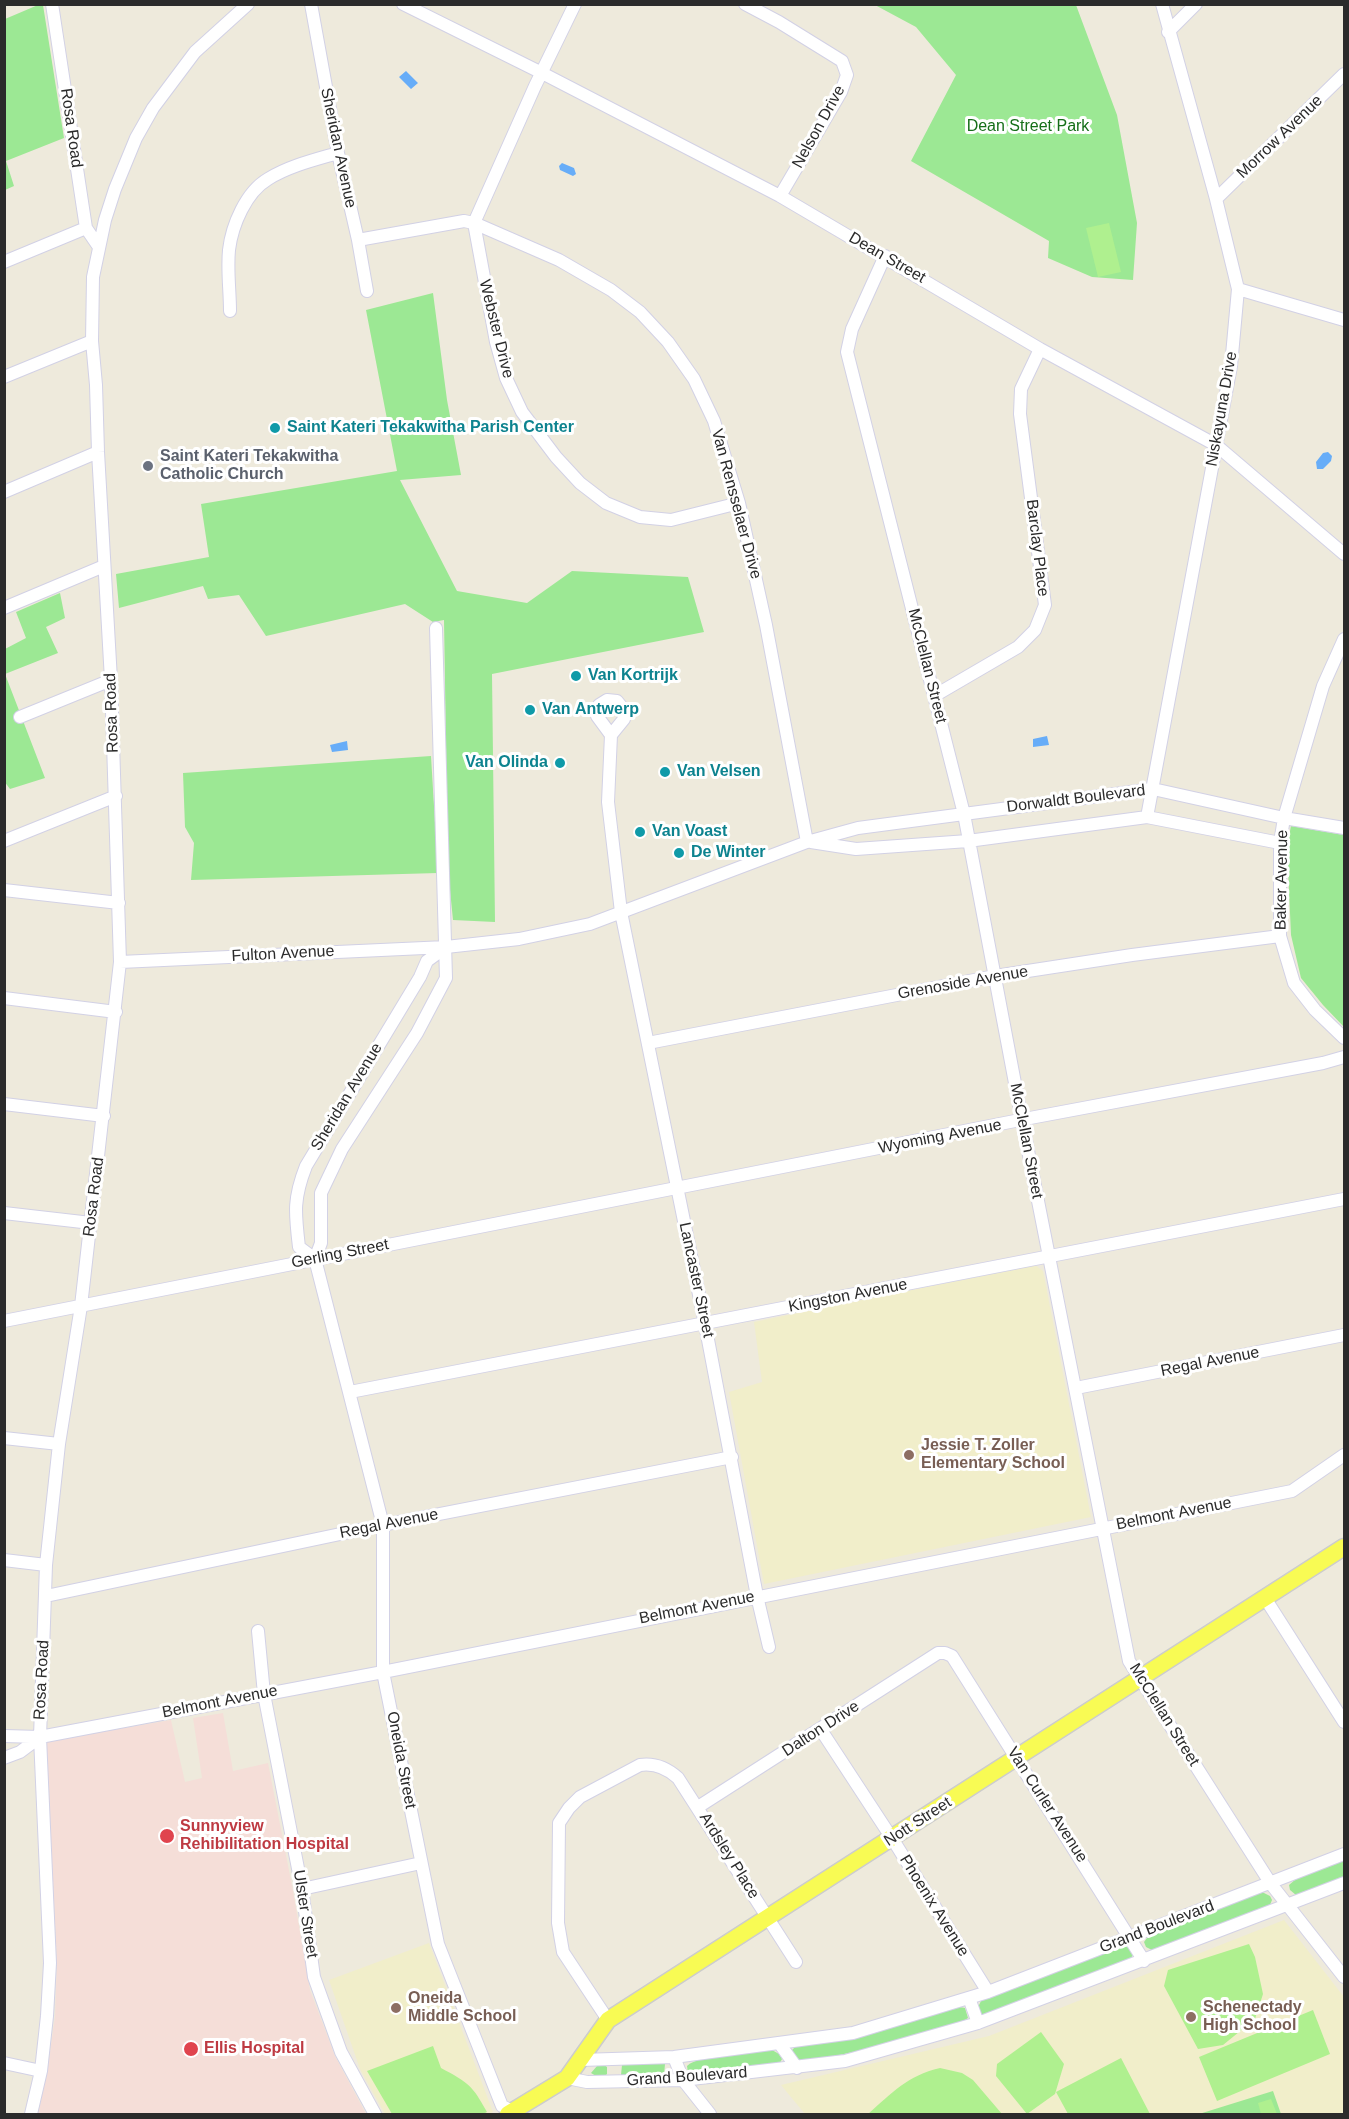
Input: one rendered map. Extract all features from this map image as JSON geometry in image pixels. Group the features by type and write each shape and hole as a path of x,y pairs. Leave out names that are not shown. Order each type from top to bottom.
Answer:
{"main road":[{"name":"Nott Street","path":"514,2114 567,2078 608,2020 893,1839 1344,1547"}],"street":[{"name":"Rosa Road","path":"52,4 86,228 99,247"},
{"name":"Rosa Road","path":"32,2115 41,2071 50,1963 40,1737 46,1565 59,1444 81,1306 120,962 111,680 92,341 93,278 115,189 136,138 153,108 195,52 248,4"},
{"name":"Sheridan Avenue","path":"311,4 338,153 367,291"},
{"name":"Dean Street","path":"403,4 780,196 1040,349 1216,445 1344,554"},
{"path":"474,223 575,4"},
{"name":"Nelson Drive","path":"745,4 842,61 847,75 841,92 780,196"},
{"name":"Niskayuna Drive","path":"1147,818 1231,366 1238,289 1216,199 1161,4"},
{"path":"1168,32 1196,4"},
{"name":"Morrow Avenue","path":"1216,199 1344,74"},
{"path":"230,311 229,250 236,224 250,196 266,180 284,171 338,153"},
{"name":"Van Rensselaer Drive","path":"358,240 464,221 474,223 559,260 611,290 640,312 668,342 694,379 714,421 739,502 766,625 807,842"},
{"name":"Webster Drive","path":"474,223 496,342 506,378 522,412 556,457 580,483 606,503 640,517 670,520 739,502"},
{"path":"4,261 86,228"},
{"name":"McClellan Street","path":"885,256 852,329 847,352 964,814 1022,1120 1130,1661 1271,1884 1344,1977"},
{"path":"1238,289 1344,320"},
{"path":"4,377 92,341"},
{"name":"Barclay Place","path":"934,696 1018,647 1035,630 1045,605 1020,414 1021,389 1040,349"},
{"path":"4,492 98,452"},
{"path":"4,608 104,566"},
{"name":"Sheridan Avenue","path":"350,1392 315,1258 321,1243 321,1193 342,1149 417,1033 446,978 436,628"},
{"name":"Baker Avenue","path":"1344,639 1323,686 1284,818 1280,843 1280,936 1294,983 1315,1010 1344,1038"},
{"path":"20,717 111,680"},
{"name":"Lancaster Street","path":"611,735 608,802 621,912 769,1647"},
{"name":"Dorwaldt Boulevard","path":"446,947 519,939 590,924 807,842 858,828 1153,789 1284,818 1344,828"},
{"path":"4,842 116,796"},
{"name":"Dorwaldt Boulevard","path":"807,842 856,849 968,841 1147,818 1280,843"},
{"path":"4,890 119,903"},
{"name":"Grenoside Avenue","path":"648,1043 995,976 1280,936"},
{"name":"Sheridan Avenue","path":"315,1258 299,1247 296,1218 296,1191 306,1166 420,977 427,961 446,947"},
{"name":"Fulton Avenue","path":"120,962 446,947"},
{"path":"4,998 116,1012"},
{"name":"Wyoming Avenue","path":"676,1189 1323,1063 1344,1057"},
{"path":"4,1104 104,1116"},
{"name":"Gerling Street","path":"4,1321 315,1258 676,1189"},
{"name":"Kingston Avenue","path":"350,1392 1344,1199"},
{"path":"4,1213 91,1223"},
{"name":"Regal Avenue","path":"1076,1388 1344,1335"},
{"name":"Oneida Street","path":"350,1392 383,1525 383,1672 438,1944 502,2106 514,2114"},
{"path":"4,1438 59,1444"},
{"name":"Belmont Avenue","path":"40,1737 383,1672 1292,1491 1344,1455"},
{"name":"Regal Avenue","path":"46,1596 383,1525 732,1457"},
{"path":"4,1560 46,1565"},
{"path":"1265,1598 1344,1722"},
{"name":"Ulster Street","path":"258,1631 264,1694 302,1890 314,1977 341,2052 375,2115"},
{"name":"Dalton Drive","path":"698,1807 938,1653 945,1653"},
{"name":"Van Curler Avenue","path":"945,1653 951,1656 1017,1758 1144,1961"},
{"name":"Phoenix Avenue","path":"821,1730 893,1839 988,1992"},
{"path":"4,1737 40,1737"},
{"path":"4,1758 20,1752 40,1737"},
{"name":"Ardsley Place","path":"608,2020 563,1952 558,1923 559,1823 580,1797 640,1765 650,1764 669,1771 678,1778 796,1962"},
{"name":"Grand Boulevard","path":"581,2060 674,2057 854,2033 988,1992 1344,1854"},
{"path":"302,1890 421,1863"},
{"name":"Grand Boulevard","path":"567,2078 587,2082 683,2080 845,2061 978,2023 1344,1883"},
{"path":"969,1998 978,2023"},
{"path":"779,2043 796,2068"},
{"path":"674,2057 683,2080 710,2115"},
{"name":"Grand Boulevard","path":"609,2060 614,2081"},
{"path":"4,2063 41,2071"}],"shaded area":[{"name":"Jessie T. Zoller Elementary School","path":"1035,1265 1043,1271 1091,1517 764,1584 729,1392 762,1382 754,1322"},
{"name":"Sunnyview Rehibilitation Hospital","path":"223,1713 233,1771 268,1763 310,1990 335,2056 366,2114 38,2114 55,2017 57,1962 46,1741 171,1720 185,1782 202,1778 193,1718"},
{"name":"Schenectady High School","path":"1284,1920 1344,1997 1344,2114 805,2114 781,2085 989,2036"},
{"name":"Oneida Middle School","path":"429,1943 493,2112 489,2114 385,2114 360,2069 329,1980"}],"green space":[{"path":"43,5 64,138 6,161 14,186 5,190 5,19"},
{"name":"Dean Street Park","path":"875,5 1076,5 1117,115 1137,223 1133,280 1092,277 1048,258 1049,241 911,161 956,75 916,27"},
{"path":"1109,223 1121,272 1098,277 1086,228"},
{"path":"433,293 447,400 461,475 400,480 457,591 527,603 572,571 688,577 704,632 492,674 495,922 453,920 448,870 444,620 433,622 405,604 266,636 239,595 208,599 203,586 119,608 116,574 209,557 201,504 397,471 366,310"},
{"path":"60,593 65,618 46,627 58,653 5,674 5,649 26,638 16,612"},
{"path":"5,674 45,778 10,789 4,781"},
{"path":"431,756 438,873 191,880 194,843 185,827 183,773"},
{"path":"1291,826 1344,835 1344,1027 1301,978 1291,935 1287,846"},
{"path":"1344,1860 1344,1877 1296,1895 1290,1890 1289,1885 1296,1879"},
{"path":"1262,1892 1270,1896 1272,1900 1270,1905 1158,1949 1152,1950 1146,1947 1144,1942 1147,1938 1177,1924"},
{"path":"1128,1944 1134,1953 1130,1960 986,2015 982,2015 978,2007 981,2001"},
{"path":"1249,1944 1255,1957 1263,1994 1255,2019 1223,2045 1198,2049 1164,1986 1168,1970"},
{"path":"960,2007 965,2008 968,2018 962,2022 881,2046 799,2061 791,2051 798,2044"},
{"path":"1313,2010 1330,2054 1217,2101 1199,2057"},
{"path":"1041,2032 1064,2064 1055,2094 1027,2114 996,2076 997,2064"},
{"path":"433,2046 441,2068 469,2086 487,2112 483,2114 392,2114 367,2071"},
{"path":"772,2050 782,2059 780,2063 773,2066 688,2073 687,2066 703,2059 727,2054"},
{"path":"1121,2058 1150,2114 1068,2114 1056,2092"},
{"path":"658,2062 665,2064 664,2075 621,2075 622,2065"},
{"path":"597,2066 607,2067 605,2076 596,2076 591,2073"},
{"path":"940,2068 962,2073 973,2080 1002,2114 868,2114 909,2080"},
{"path":"1273,2091 1281,2114 1199,2114"},
{"path":"1271,2099 1277,2114 1261,2114 1258,2103"}],"water":[{"path":"406,71 418,83 411,89 399,77"},
{"path":"562,163 574,168 576,174 573,176 560,170 559,166"},
{"path":"1328,452 1332,456 1331,461 1323,469 1317,469 1316,462 1323,453"},
{"path":"1047,736 1049,745 1033,747 1033,739"},
{"path":"347,741 348,750 332,752 330,745"}],"place":[{"name":"Saint Kateri Tekakwitha Parish Center","path":"275,428"},
{"name":"Saint Kateri Tekakwitha Catholic Church","path":"148,466"},
{"name":"Van Kortrijk","path":"576,676"},
{"name":"Van Antwerp","path":"530,710"},
{"name":"Van Olinda","path":"560,763"},
{"name":"Van Velsen","path":"665,772"},
{"name":"Van Voast","path":"640,832"},
{"name":"De Winter","path":"679,853"},
{"name":"Jessie T. Zoller Elementary School","path":"909,1455"},
{"name":"Sunnyview Rehibilitation Hospital","path":"167,1836"},
{"name":"Oneida Middle School","path":"396,2008"},
{"name":"Schenectady High School","path":"1191,2017"},
{"name":"Ellis Hospital","path":"191,2049"}]}
